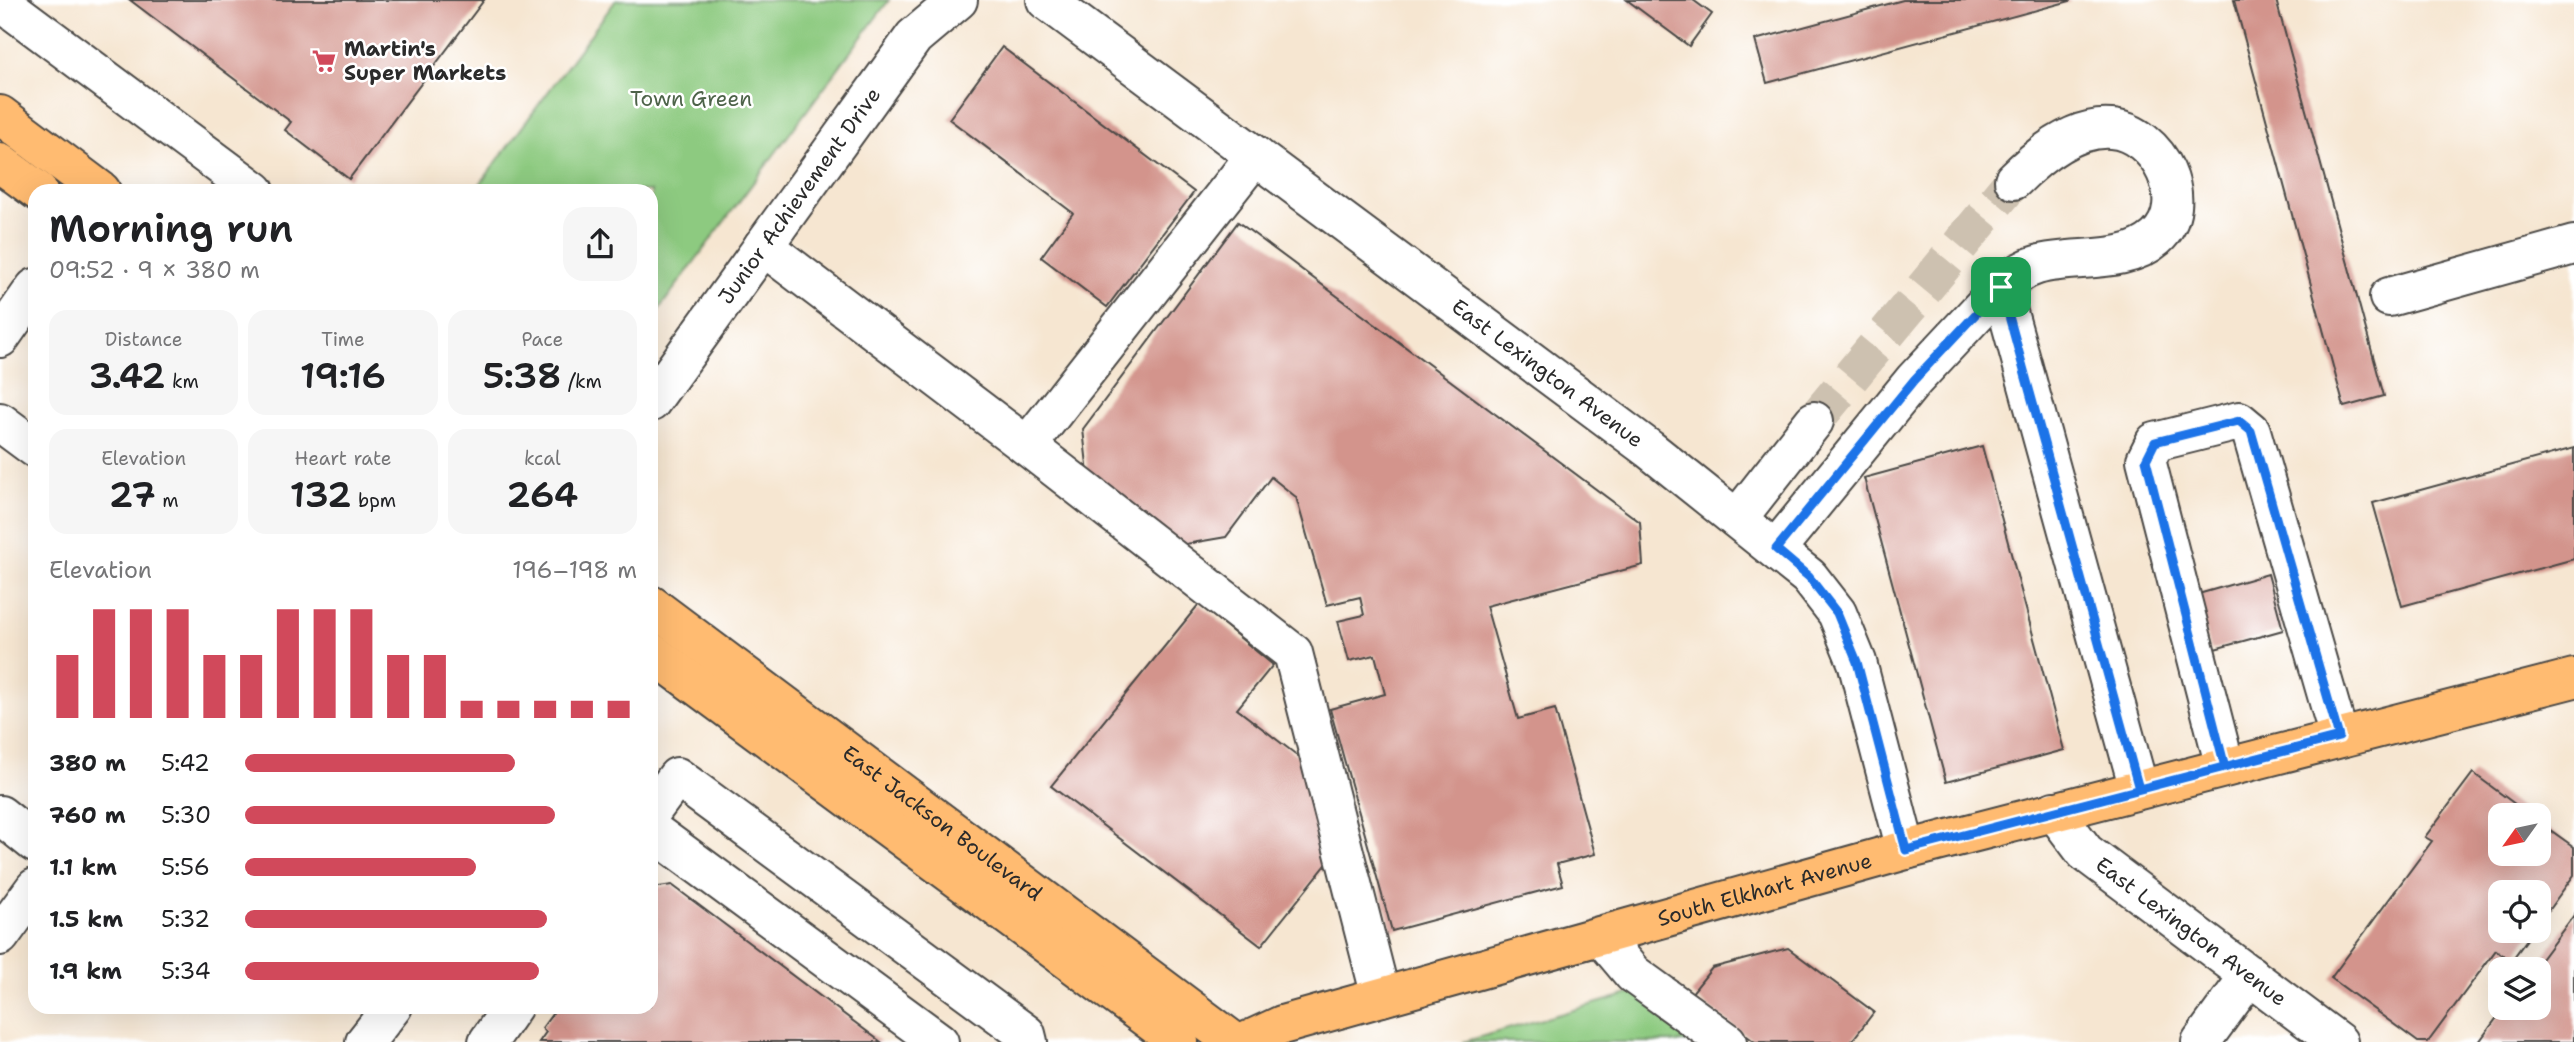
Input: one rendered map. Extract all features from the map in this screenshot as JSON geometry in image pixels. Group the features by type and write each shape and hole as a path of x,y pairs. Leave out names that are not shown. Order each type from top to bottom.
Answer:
{"main road":[{"path":"0,115 91,184"},
{"path":"0,163 28,184"},
{"name":"East Jackson Boulevard","path":"658,610 1234,1042"},
{"name":"East Jackson Boulevard","path":"658,662 1179,1042"},
{"name":"South Elkhart Avenue","path":"1245,1042 1282,1025 1906,850 2574,678"}],"street":[{"name":"Junior Achievement Drive","path":"658,392 914,37 958,0"},
{"name":"East Lexington Avenue","path":"1046,0 1649,449 1809,577 1837,613 1857,662 1906,850"},
{"path":"0,1 246,184"},
{"path":"1776,549 1914,380 2001,287 2015,275 2038,265 2108,257 2132,251 2156,237 2169,219 2173,198 2172,181 2153,152 2135,135 2112,129 2088,131 2066,141 2031,164 2014,180"},
{"path":"1027,446 1255,156"},
{"path":"2389,297 2574,245"},
{"path":"763,246 1027,446 1293,653 1381,997"},
{"path":"2001,287 2139,789"},
{"path":"0,338 28,298"},
{"path":"1737,519 1814,421"},
{"path":"2225,767 2146,460 2155,442 2239,421 2251,431 2339,737"},
{"path":"0,422 28,443"},
{"path":"658,804 677,777 1027,1034 1028,1042"},
{"name":"East Lexington Avenue","path":"2054,811 2085,852 2338,1042"},
{"path":"0,815 28,837"},
{"path":"658,818 939,1042"},
{"path":"0,936 28,898"},
{"path":"1601,936 1633,974 1727,1042"},
{"path":"2201,1042 2250,975"},
{"path":"365,1042 387,1014"},
{"path":"488,1042 507,1014"}],"green space":[{"name":"Town Green","path":"616,0 889,0 658,311 658,184 480,184"},
{"path":"1639,991 1696,1042 1463,1042"}],"building":[{"name":"Martin's Super Markets","path":"130,0 484,0 349,179 285,130 291,122"},
{"path":"1627,0 1693,0 1712,14 1689,46"},
{"path":"1903,0 2070,1 1767,83 1755,40"},
{"path":"2234,0 2276,0 2384,396 2344,407"},
{"path":"1002,47 1194,192 1107,307 1041,257 1073,213 949,119"},
{"path":"1238,222 1640,522 1643,565 1486,606 1518,719 1555,709 1595,854 1557,864 1563,885 1392,931 1330,709 1385,694 1375,655 1349,661 1338,621 1364,615 1360,597 1327,605 1296,497 1271,477 1226,537 1180,545 1088,474 1083,429"},
{"path":"1982,446 2064,750 1946,782 1864,478"},
{"path":"2574,448 2574,559 2402,606 2373,503"},
{"path":"2268,574 2283,630 2211,650 2195,595"},
{"path":"1199,604 1273,665 1237,709 1302,759 1337,851 1261,946 1051,786"},
{"path":"2473,773 2513,803 2488,803 2488,866 2552,866 2552,831 2574,847 2574,875 2551,907 2551,880 2488,880 2488,943 2524,943 2514,957 2506,957 2496,950 2488,957 2488,961 2428,1042 2418,1042 2331,978 2432,841 2425,837"},
{"path":"672,885 881,1042 539,1042 546,1032 542,1028 552,1014 658,1014 658,887"},
{"path":"2574,915 2574,1042 2479,1042 2495,1020 2551,1020 2551,957 2543,957"},
{"path":"1788,948 1874,1012 1851,1042 1755,1042 1691,994 1712,968"}],"tunnel":[{"path":"1814,421 2014,180"}],"place":[{"name":"Martin's Super Markets","path":"324,61"}],"route":[{"path":"2001,287 1980,306 1914,380 1776,549 1809,577 1837,613 1857,662 1906,850 2225,767 2146,460 2155,442 2239,421 2246,424 2251,431 2339,737 2225,767 2139,789 2001,287"}]}
